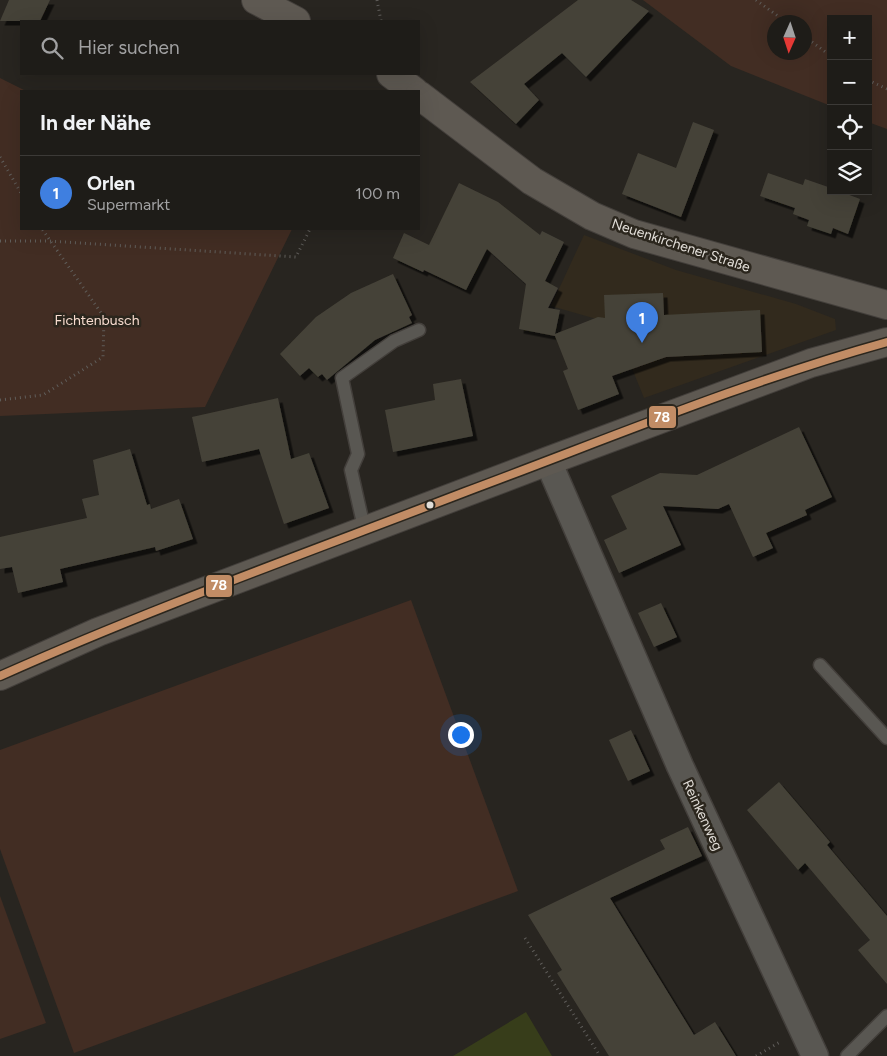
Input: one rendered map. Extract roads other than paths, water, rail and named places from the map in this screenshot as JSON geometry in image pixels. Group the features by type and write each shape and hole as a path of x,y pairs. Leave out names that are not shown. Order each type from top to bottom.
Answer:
{"main road":[{"path":"256,0 294,20"},
{"path":"392,75 413,90"},
{"name":"Neuenkirchener Straße","path":"420,96 532,181 592,216 634,234 887,305"},
{"path":"0,676 98,632 548,461 811,363 887,342"}],"street":[{"name":"Reinkenweg","path":"548,461 680,766 815,1056"}],"lane":[{"path":"365,532 352,470 358,454 342,378 394,341 419,330"},
{"path":"820,665 887,738"},
{"path":"847,1056 887,1016"}],"place":[{"name":"Orlen","path":"642,343"}],"park label":[{"name":"Fichtenbusch","path":"97,320"}]}
